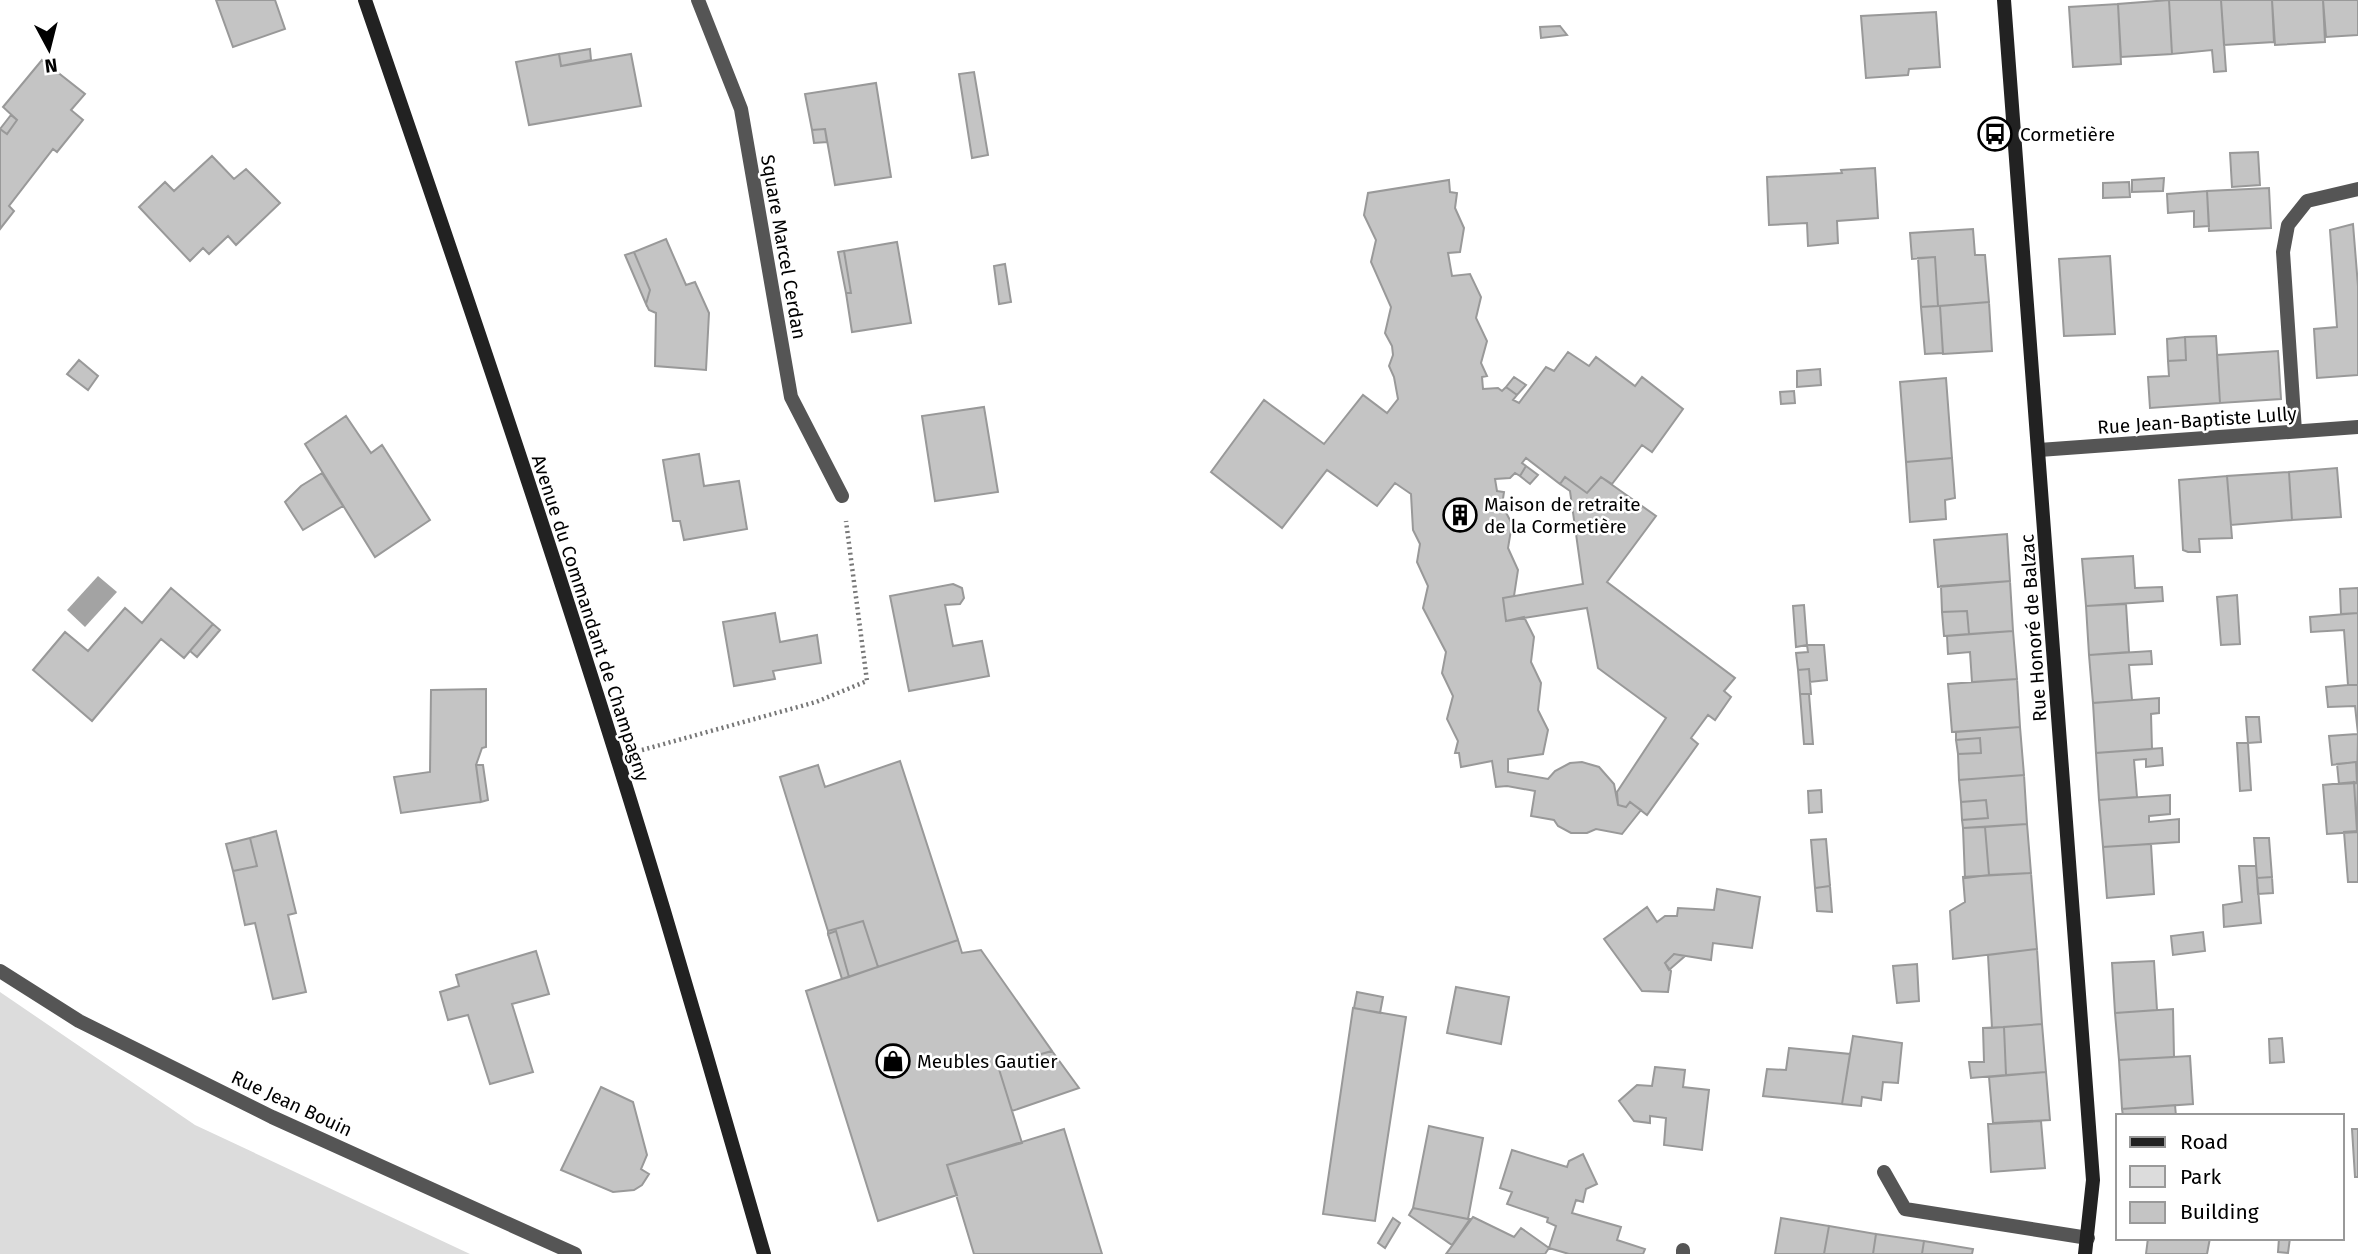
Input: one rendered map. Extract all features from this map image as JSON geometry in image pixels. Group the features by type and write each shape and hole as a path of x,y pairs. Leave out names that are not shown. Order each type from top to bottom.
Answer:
{"main road":[{"name":"Avenue du Commandant de Champagny","path":"365,0 483,343 616,757 664,910 764,1254"},
{"name":"Rue Honoré de Balzac","path":"2004,0 2093,1180 2085,1254"}],"street":[{"name":"Square Marcel Cerdan","path":"698,0 741,109 791,397 842,496"},
{"path":"2295,431 2283,253 2288,225 2307,201 2358,189"},
{"name":"Rue Jean-Baptiste Lully","path":"2039,450 2358,427"},
{"name":"Rue Jean Bouin","path":"0,971 79,1021 272,1117 575,1254"},
{"path":"1884,1172 1905,1209 2088,1238"}],"path":[{"path":"616,757 816,702 867,681 842,496"}],"green space":[{"path":"0,992 195,1125 470,1254 0,1254"}],"shaded area":[{"path":"98,576 117,592 85,627 67,610"}],"building":[{"path":"216,0 275,0 285,29 233,47"},
{"path":"2169,0 2172,54 2121,57 2118,4"},
{"path":"2169,0 2221,0 2226,71 2214,72 2212,50 2172,54"},
{"path":"2221,0 2272,0 2274,42 2224,45"},
{"path":"2272,0 2323,0 2325,42 2275,45"},
{"path":"2323,0 2358,0 2358,35 2326,37"},
{"path":"2118,4 2121,64 2073,67 2069,7"},
{"path":"1936,12 1940,67 1909,69 1908,75 1866,78 1861,16"},
{"path":"1560,26 1567,35 1541,38 1540,27"},
{"path":"590,49 591,60 561,66 559,54"},
{"path":"559,54 561,66 631,54 641,106 529,125 516,62"},
{"path":"42,60 85,94 71,110 83,120 57,152 53,149 9,206 14,211 0,229 0,129 7,134 17,120 3,107"},
{"path":"974,72 988,155 972,158 959,74"},
{"path":"876,83 891,177 835,185 825,129 812,130 805,94"},
{"path":"11,115 17,120 7,134 0,129"},
{"path":"825,129 827,142 814,143 812,130"},
{"path":"2258,152 2260,185 2232,187 2230,153"},
{"path":"212,156 234,179 246,169 280,203 236,245 228,236 209,254 203,248 190,261 139,207 165,182 174,191"},
{"path":"1875,168 1878,218 1837,221 1838,243 1808,246 1807,223 1769,225 1767,177 1842,173 1841,170"},
{"path":"2164,178 2163,191 2132,192 2132,180"},
{"name":"Maison de retraite de la Cormetière","path":"1449,180 1450,192 1457,193 1455,208 1464,228 1460,252 1448,253 1452,276 1470,274 1481,297 1476,318 1487,341 1481,363 1487,376 1482,377 1483,389 1498,388 1502,391 1506,387 1517,395 1513,400 1519,403 1546,367 1554,371 1568,352 1589,366 1596,357 1635,386 1642,377 1683,409 1652,452 1642,445 1612,484 1601,477 1587,493 1565,477 1560,484 1526,458 1522,463 1526,466 1520,476 1515,473 1510,478 1495,479 1497,491 1504,492 1502,505 1512,524 1508,548 1518,570 1514,596 1503,598 1506,621 1524,617 1534,637 1531,662 1541,683 1538,710 1548,730 1543,754 1508,759 1508,772 1548,779 1555,771 1570,763 1582,762 1599,767 1614,784 1618,805 1626,807 1630,802 1641,810 1622,834 1596,829 1587,833 1571,833 1558,826 1554,820 1531,816 1535,791 1507,786 1496,787 1492,761 1461,767 1459,753 1455,753 1458,741 1447,719 1453,696 1442,673 1446,652 1423,608 1428,586 1417,562 1420,544 1413,530 1411,494 1395,483 1377,506 1327,470 1282,528 1211,472 1264,400 1324,444 1363,395 1387,413 1398,399 1389,366 1393,355 1392,346 1385,333 1391,307 1371,262 1376,240 1364,215 1368,193"},
{"path":"2129,182 2130,197 2103,198 2103,183"},
{"path":"2269,188 2271,228 2209,231 2207,191"},
{"path":"2207,191 2209,226 2194,227 2194,211 2168,213 2167,194"},
{"path":"2353,224 2358,286 2358,375 2317,378 2314,329 2337,327 2330,230"},
{"path":"1973,229 1975,255 1985,255 1989,302 1938,306 1935,257 1912,259 1910,233"},
{"path":"666,239 686,285 695,282 709,313 706,370 655,366 656,313 649,310 646,304 650,290 634,252"},
{"path":"897,242 911,323 852,332 846,293 851,293 844,251"},
{"path":"844,251 851,293 846,293 838,252"},
{"path":"634,252 650,290 646,304 625,255"},
{"path":"2110,256 2115,334 2064,336 2059,259"},
{"path":"1935,257 1938,306 1921,307 1918,258"},
{"path":"1005,264 1011,302 999,304 994,266"},
{"path":"1989,302 1992,351 1943,354 1940,306"},
{"path":"1940,306 1943,353 1925,354 1921,307"},
{"path":"2216,336 2220,403 2150,408 2148,377 2169,376 2168,361 2186,360 2185,337"},
{"path":"2185,337 2186,360 2168,361 2167,339"},
{"path":"2278,351 2281,399 2220,403 2217,355"},
{"path":"79,360 98,376 88,390 67,374"},
{"path":"1820,369 1821,385 1797,387 1797,371"},
{"path":"1514,377 1526,385 1517,395 1506,387"},
{"path":"1946,378 1952,458 1906,462 1900,382"},
{"path":"1794,391 1795,403 1781,404 1780,392"},
{"path":"984,407 998,492 935,501 922,416"},
{"path":"346,416 371,453 382,445 430,520 375,557 305,444"},
{"path":"699,454 704,486 739,481 747,529 684,540 680,521 673,521 663,460"},
{"path":"1952,458 1955,498 1945,500 1946,519 1910,522 1906,462"},
{"path":"1526,466 1538,475 1530,484 1520,476"},
{"path":"2337,468 2341,517 2292,520 2289,472"},
{"path":"2289,472 2292,520 2231,525 2227,476"},
{"path":"322,473 343,506 303,530 285,502 301,486"},
{"path":"2227,476 2232,538 2199,539 2200,552 2183,550 2179,480"},
{"path":"1565,477 1587,493 1601,477 1656,516 1607,582 1735,678 1724,691 1731,697 1715,720 1708,715 1691,738 1698,744 1647,815 1630,802 1626,807 1618,805 1617,792 1666,718 1598,668 1587,608 1506,621 1503,598 1583,584 1570,491 1560,484"},
{"path":"2007,534 2010,581 1938,587 1934,540"},
{"path":"2133,556 2135,588 2162,587 2163,601 2086,606 2082,559"},
{"path":"2010,581 2013,631 1969,634 1967,611 1942,612 1941,586"},
{"path":"953,584 962,588 964,598 960,604 945,605 953,646 982,641 989,676 909,691 890,596"},
{"path":"171,588 213,624 184,658 161,639 92,721 33,670 65,632 88,651 125,608 142,623"},
{"path":"2358,588 2358,613 2341,614 2340,589"},
{"path":"2237,595 2240,644 2221,645 2217,597"},
{"path":"2126,604 2129,652 2089,655 2086,606"},
{"path":"1804,605 1807,645 1796,647 1793,606"},
{"path":"1967,611 1969,634 1944,636 1942,612"},
{"path":"775,613 780,642 817,635 821,663 773,671 775,679 734,686 723,622"},
{"path":"2358,613 2358,685 2348,685 2344,630 2311,632 2310,617"},
{"path":"213,624 220,630 197,657 190,651"},
{"path":"2013,631 2017,679 1972,682 1970,652 1948,654 1947,636"},
{"path":"1807,645 1824,645 1827,680 1810,682 1809,669 1798,670 1796,653 1808,652"},
{"path":"2151,651 2152,664 2129,665 2132,700 2093,703 2089,655"},
{"path":"1809,669 1811,694 1800,694 1798,670"},
{"path":"2017,679 2020,727 1952,732 1948,684"},
{"path":"2358,685 2358,734 2355,706 2328,707 2326,687"},
{"path":"486,689 486,747 482,748 476,765 481,802 401,813 394,777 430,772 431,690"},
{"path":"1800,694 1809,694 1813,744 1804,744"},
{"path":"2159,698 2159,713 2151,714 2152,749 2096,753 2093,703"},
{"path":"2246,717 2259,717 2261,742 2248,743"},
{"path":"2020,727 2024,775 1959,780 1958,754 1981,753 1980,738 1956,740 1956,732"},
{"path":"2358,734 2357,783 2356,762 2332,765 2329,736"},
{"path":"1980,738 1981,753 1958,754 1956,740"},
{"path":"2237,743 2248,743 2251,790 2240,791"},
{"path":"2162,748 2163,765 2146,767 2146,759 2134,760 2137,797 2099,800 2096,753"},
{"path":"900,761 958,940 878,967 863,921 828,931 780,777 818,765 825,787"},
{"path":"2356,762 2357,783 2339,784 2337,764"},
{"path":"476,765 483,765 488,800 481,802"},
{"path":"2024,775 2027,824 1963,828 1962,820 1988,818 1986,800 1961,802 1959,780"},
{"path":"2354,782 2357,832 2327,834 2323,785"},
{"path":"2354,782 2358,783 2357,832"},
{"path":"1821,790 1822,812 1809,813 1808,791"},
{"path":"2170,795 2170,814 2149,816 2149,822 2179,819 2179,842 2103,847 2099,800"},
{"path":"1986,800 1988,818 1962,820 1961,802"},
{"path":"2027,824 2031,873 1989,875 1985,827"},
{"path":"1985,827 1989,875 1965,878 1963,828"},
{"path":"276,831 296,913 288,915 306,992 273,999 255,923 245,925 233,871 257,866 250,838"},
{"path":"2358,831 2358,882 2348,882 2344,832"},
{"path":"250,838 257,866 233,871 226,844"},
{"path":"2254,838 2269,838 2272,877 2257,878"},
{"path":"1826,839 1830,886 1815,888 1811,840"},
{"path":"2151,844 2154,894 2107,898 2103,847"},
{"path":"2239,866 2256,866 2261,923 2224,927 2223,905 2242,902"},
{"path":"2031,873 2037,949 1953,959 1950,911 1965,902 1963,877"},
{"path":"2272,877 2273,893 2258,894 2257,878"},
{"path":"1830,886 1832,912 1817,911 1815,888"},
{"path":"1717,889 1760,897 1752,948 1713,943 1711,960 1674,954 1665,963 1671,971 1668,992 1642,991 1604,939 1647,907 1657,922 1665,916 1677,916 1678,908 1714,910"},
{"path":"863,921 878,967 849,977 836,931 828,934 828,931"},
{"path":"836,931 849,977 842,979 828,934"},
{"path":"2203,932 2205,951 2173,955 2171,936"},
{"path":"958,940 962,953 981,950 1052,1051 998,1066 1022,1143 947,1165 957,1195 878,1221 806,991"},
{"path":"2037,949 2042,1024 1992,1028 1988,955"},
{"path":"536,951 549,994 512,1004 533,1072 490,1084 468,1015 448,1020 440,992 459,986 456,975"},
{"path":"1674,954 1685,956 1669,970 1665,963"},
{"path":"2154,961 2157,1010 2115,1013 2112,963"},
{"path":"1917,964 1919,1001 1897,1003 1893,966"},
{"path":"1456,987 1509,997 1501,1044 1447,1033"},
{"path":"1357,992 1383,997 1380,1013 1354,1008"},
{"path":"1353,1008 1406,1017 1375,1221 1323,1214"},
{"path":"2173,1009 2174,1057 2119,1060 2115,1013"},
{"path":"2042,1024 2046,1072 2006,1075 2004,1027"},
{"path":"2004,1027 2006,1075 1971,1078 1969,1062 1984,1062 1983,1028"},
{"path":"1853,1036 1902,1043 1898,1083 1883,1082 1881,1100 1862,1097 1861,1106 1842,1104"},
{"path":"2282,1038 2284,1062 2270,1063 2269,1039"},
{"path":"1789,1048 1850,1054 1842,1104 1763,1096 1767,1069 1786,1070"},
{"path":"1052,1051 1079,1088 1012,1111 998,1066"},
{"path":"2190,1056 2193,1104 2122,1109 2119,1060"},
{"path":"1655,1067 1685,1070 1683,1087 1709,1090 1702,1150 1664,1145 1666,1118 1650,1116 1650,1123 1634,1121 1619,1101 1637,1085 1652,1086"},
{"path":"2046,1072 2050,1120 1993,1123 1989,1077"},
{"path":"601,1087 633,1102 647,1155 641,1169 649,1174 642,1185 634,1190 613,1192 561,1170"},
{"path":"2175,1105 2176,1114 2123,1114 2122,1109"},
{"path":"2041,1121 2045,1168 1991,1172 1988,1124"},
{"path":"1429,1126 1483,1138 1468,1219 1413,1208"},
{"path":"1064,1129 1102,1254 974,1254 947,1165"},
{"path":"2352,1129 2358,1129 2358,1177 2355,1177"},
{"path":"1512,1150 1567,1167 1569,1161 1583,1154 1597,1184 1586,1189 1583,1202 1576,1200 1572,1213 1621,1227 1617,1240 1645,1249 1643,1254 1569,1254 1549,1248 1556,1226 1547,1222 1548,1218 1507,1204 1512,1192 1500,1188"},
{"path":"1413,1208 1470,1219 1452,1245 1409,1215"},
{"path":"1473,1217 1514,1237 1521,1228 1549,1248 1545,1254 1446,1254"},
{"path":"1393,1218 1400,1223 1385,1248 1378,1243"},
{"path":"1781,1218 1829,1226 1824,1254 1775,1254"},
{"path":"1829,1226 1876,1234 1873,1254 1824,1254"},
{"path":"1876,1234 1924,1241 1922,1254 1873,1254"},
{"path":"2148,1240 2210,1240 2207,1254 2146,1254"},
{"path":"2279,1240 2290,1240 2288,1253 2278,1252"},
{"path":"1924,1241 1973,1249 1972,1254 1922,1254"}],"place":[{"name":"Cormetière","path":"1995,134"},
{"name":"Maison de retraite de la Cormetière","path":"1460,515"},
{"name":"Meubles Gautier","path":"893,1061"}]}
